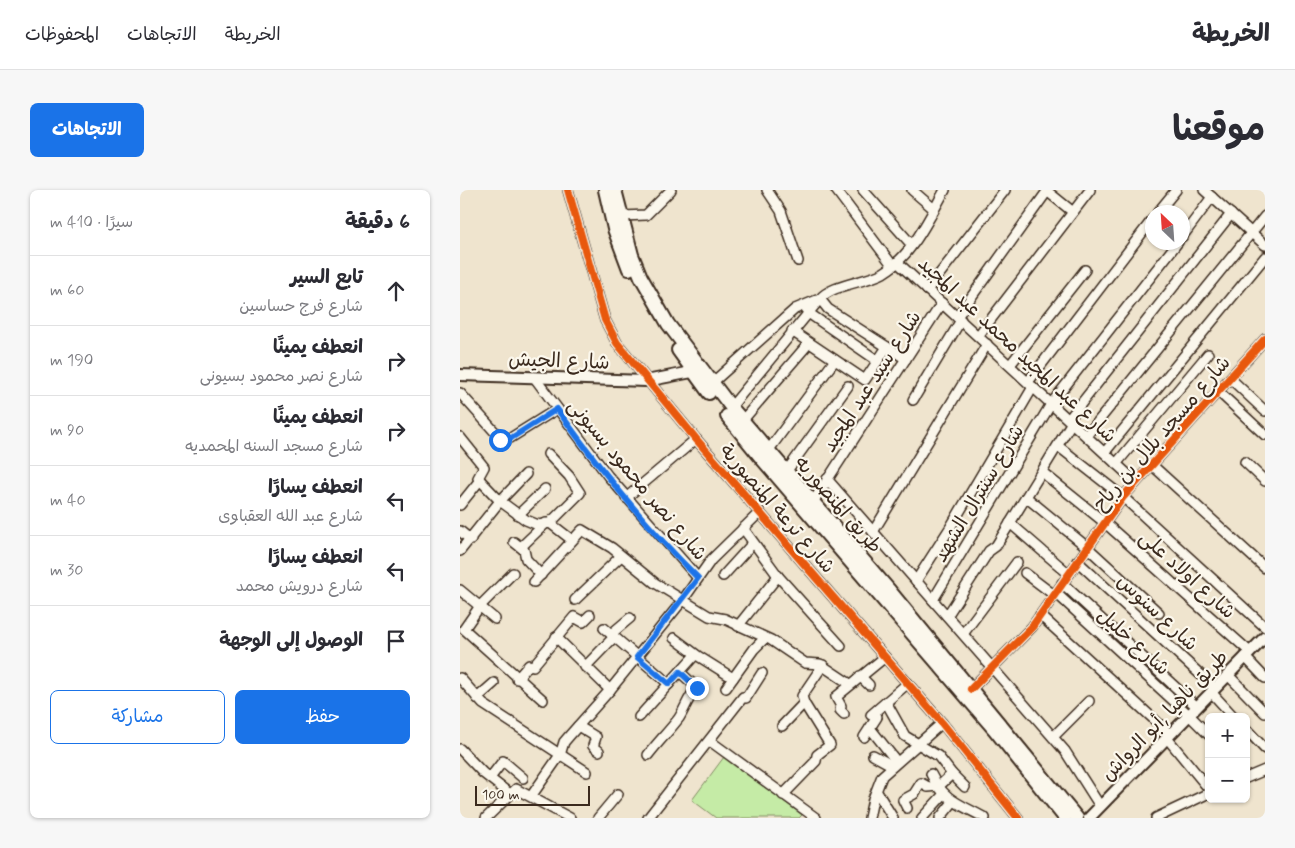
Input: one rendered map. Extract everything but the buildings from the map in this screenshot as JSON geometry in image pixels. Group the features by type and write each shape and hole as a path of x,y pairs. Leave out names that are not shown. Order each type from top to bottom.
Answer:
{"main road":[{"name":"طريق المنصوريه","path":"605,190 614,228 635,282 687,373 762,459 972,689 1077,818"},
{"name":"طريق المنصوريه","path":"615,190 632,255 646,289 660,312 742,421 812,502 1066,818"}],"street":[{"name":"شارع ترعة المنصورية","path":"568,190 609,329 617,343 652,380 696,439 942,723 1018,818"},
{"path":"623,216 646,215 672,190"},
{"path":"767,190 781,211 798,261"},
{"name":"شارع عبد المجيد محمد عبد المجيد","path":"836,190 895,264 928,290 1136,482"},
{"path":"864,190 911,244"},
{"path":"912,190 934,209"},
{"path":"731,407 807,312 820,299 832,290 874,278 895,264 911,244 944,190"},
{"path":"928,290 1005,190"},
{"path":"978,336 1090,190"},
{"path":"1164,205 1176,190"},
{"path":"1204,190 1265,245"},
{"path":"913,400 959,319 1048,191 1073,212"},
{"path":"1190,226 1212,198"},
{"path":"947,616 989,551 996,546 1058,446 1071,420 1231,214"},
{"path":"1087,435 1265,216"},
{"path":"916,581 950,528 1031,384 1145,229"},
{"name":"شارع سنترال الشهد","path":"933,600 1051,404 1172,250"},
{"path":"1105,452 1265,257"},
{"path":"1010,365 1085,270"},
{"path":"712,383 795,309 807,302 820,299"},
{"path":"820,299 828,309 906,359"},
{"name":"شارع سيد عبد المجيد","path":"812,502 942,304"},
{"path":"807,312 878,361"},
{"path":"792,331 865,380 887,347"},
{"name":"شارع مسجد بلال بن رباح","path":"972,689 1025,636 1104,522 1136,482 1231,379 1265,339"},
{"path":"742,421 809,343"},
{"path":"873,532 987,344"},
{"path":"1116,464 1208,354"},
{"path":"768,451 835,360"},
{"name":"شارع الجيش","path":"460,375 652,380 687,373"},
{"name":"شارع نصر محمود بسيونى","path":"534,376 557,409 626,498 698,578"},
{"path":"1231,379 1265,411"},
{"path":"786,472 848,386"},
{"path":"460,392 504,442 557,409"},
{"path":"1219,392 1265,435"},
{"path":"460,438 484,467 477,477 500,501 518,515 538,525 548,523 572,540"},
{"path":"626,498 696,439"},
{"path":"1058,446 1124,497 1265,628"},
{"path":"541,575 526,559 524,550 517,545 548,523 580,494 569,476 548,454"},
{"path":"1245,462 1265,481"},
{"path":"1152,465 1265,568"},
{"name":"شارع اولاد على","path":"1042,472 1104,522 1248,654 1265,678"},
{"path":"460,551 471,540 500,501 526,474"},
{"path":"460,505 480,480"},
{"path":"827,480 1071,758 1100,806"},
{"path":"518,515 545,489"},
{"path":"1026,497 1087,547 1159,613"},
{"path":"532,795 560,753 564,742 637,657 718,553 760,512"},
{"path":"1010,523 1069,574"},
{"path":"744,528 778,576 841,646"},
{"path":"534,582 579,530 583,531 621,556 655,583 709,616 725,620 765,638 805,663 823,665 850,684"},
{"path":"460,531 471,540"},
{"path":"723,576 753,543"},
{"path":"575,600 621,556"},
{"name":"شارع سنوس","path":"1077,561 1213,690 1231,713"},
{"path":"962,634 1017,562"},
{"path":"513,573 480,606 464,626 464,630 517,679 543,700"},
{"name":"شارع خليل","path":"1025,573 1055,594 1193,711"},
{"path":"738,626 778,576"},
{"path":"1062,583 1193,711 1205,729"},
{"path":"460,590 494,619"},
{"path":"517,679 529,665 532,666 574,617 584,622 590,615"},
{"path":"1040,616 1169,736 1205,784"},
{"path":"585,667 610,633 630,618"},
{"path":"610,633 669,684"},
{"path":"556,637 610,690"},
{"path":"674,638 695,655 733,678"},
{"path":"726,688 754,649 765,638"},
{"name":"طريق ناهيا ,أبو الرواش","path":"1089,818 1248,654 1264,640"},
{"path":"639,717 695,655"},
{"path":"844,714 840,710 841,707 836,697 886,657"},
{"path":"783,795 816,761 817,755 830,745 804,703 802,696 823,665"},
{"path":"648,755 678,718 687,705 688,697 697,688 680,672"},
{"path":"648,818 743,697 746,698 762,673"},
{"path":"1228,675 1265,713"},
{"path":"860,676 869,685"},
{"path":"460,678 477,698 587,772"},
{"path":"477,698 494,683"},
{"path":"864,737 877,716 873,713 908,683"},
{"path":"886,702 900,730 938,756 965,787"},
{"path":"1053,737 1089,702"},
{"path":"782,726 804,703"},
{"path":"869,818 873,799 882,776 942,723"},
{"path":"578,726 596,737 593,746 599,751"},
{"path":"870,728 895,764"},
{"path":"1250,733 1265,749"},
{"path":"710,741 816,818"},
{"path":"460,749 490,778 512,792"},
{"path":"873,755 895,764"},
{"path":"490,778 503,762 523,778"},
{"path":"1250,776 1265,770"},
{"path":"931,774 941,790 953,802 985,818"},
{"path":"922,818 952,774"},
{"path":"906,808 903,800 922,782 928,788 941,790"},
{"path":"486,818 512,792 521,789 570,818"},
{"path":"877,792 893,818"},
{"path":"598,818 618,794"},
{"path":"1156,818 1205,795"},
{"path":"940,818 953,802"}],"green space":[{"path":"724,757 802,815 799,818 716,818 692,800"}],"cycle path":[{"path":"568,190 605,320 617,343 696,439 942,723 1018,818"},
{"path":"971,689 1032,627 1123,497 1265,339"}],"route":[{"path":"500,440 504,442 508,440 557,409 608,476 698,578 683,600 637,657 669,684 680,672 697,688"}]}
